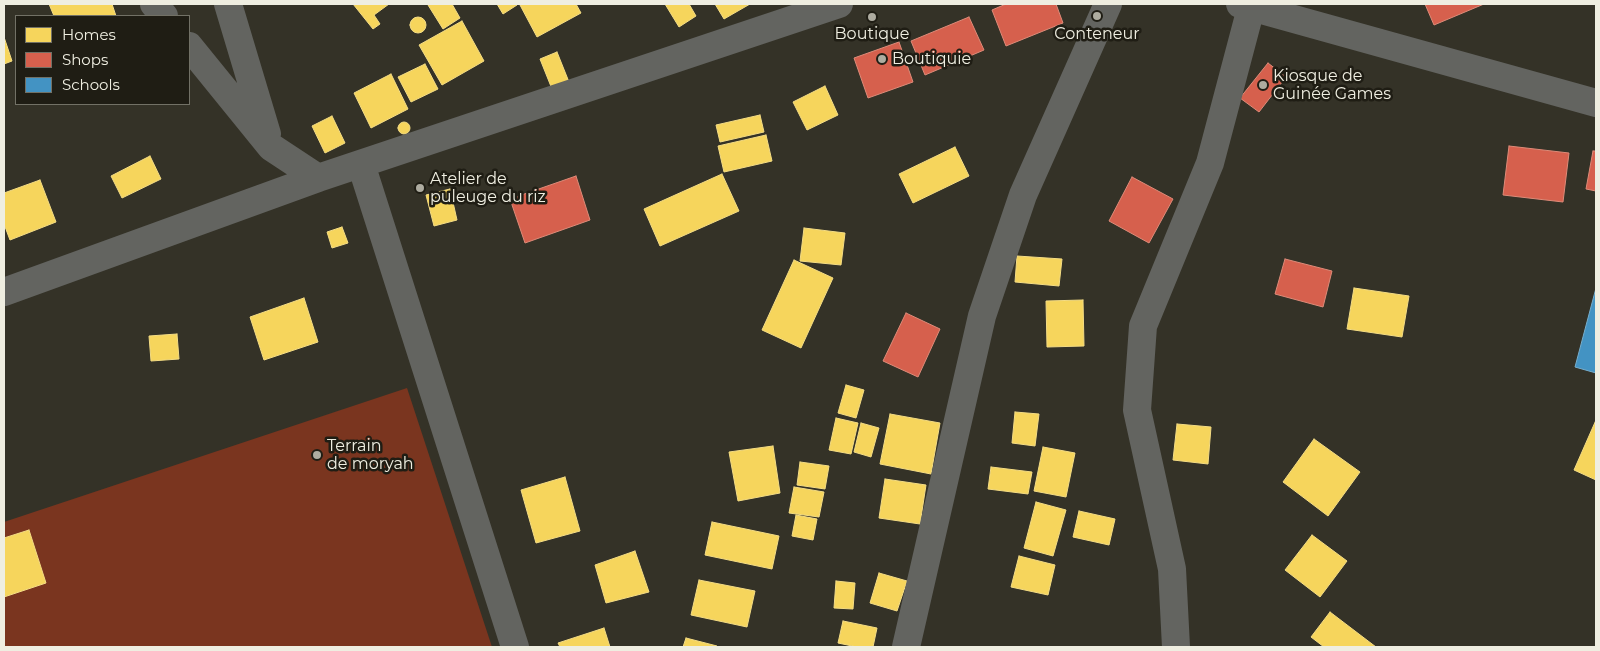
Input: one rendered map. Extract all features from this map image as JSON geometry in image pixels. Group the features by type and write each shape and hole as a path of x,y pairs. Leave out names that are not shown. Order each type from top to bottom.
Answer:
{"street":[{"path":"154,4 163,15"},
{"path":"228,4 271,147"},
{"path":"4,292 318,178 839,4"},
{"path":"906,647 982,316 1023,195 1108,4"},
{"path":"1176,647 1172,569 1137,410 1143,326 1210,162 1245,6 1596,103"},
{"path":"190,47 271,147 318,178"},
{"path":"361,164 515,647"}],"shaded area":[{"name":"Terrain de moryah","path":"407,388 492,647 4,647 4,522"}],"building: Homes":[{"path":"49,4 112,4 116,15 54,15"},
{"path":"353,4 389,4 374,15 380,24 373,29"},
{"path":"452,4 460,18 443,29 428,5"},
{"path":"497,4 516,4 517,5 503,14"},
{"path":"576,4 581,13 537,37 520,5"},
{"path":"665,4 689,4 696,16 679,27"},
{"path":"715,4 750,4 724,19"},
{"path":"418,17 426,25 418,33 410,25"},
{"path":"462,21 484,61 442,85 419,45"},
{"path":"4,37 12,61 4,64"},
{"path":"557,52 569,82 552,89 540,59"},
{"path":"425,64 438,89 411,102 398,77"},
{"path":"391,74 408,109 371,128 354,93"},
{"path":"825,86 838,115 807,130 793,102"},
{"path":"760,115 764,132 720,142 716,125"},
{"path":"332,116 345,143 325,153 312,126"},
{"path":"404,122 410,128 404,134 398,128"},
{"path":"766,135 772,161 724,172 718,146"},
{"path":"955,147 969,176 913,203 899,174"},
{"path":"150,156 161,179 122,198 111,176"},
{"path":"722,174 739,211 660,246 644,209"},
{"path":"40,180 56,222 10,240 4,224 4,193"},
{"path":"450,189 457,220 434,226 426,195"},
{"path":"342,227 348,243 332,248 327,232"},
{"path":"804,228 845,233 841,265 800,261"},
{"path":"1017,256 1062,259 1059,286 1015,282"},
{"path":"794,260 833,278 801,348 762,330"},
{"path":"1354,288 1409,296 1402,337 1347,329"},
{"path":"304,298 318,342 264,360 250,317"},
{"path":"1083,300 1084,346 1047,347 1046,301"},
{"path":"177,334 179,359 151,361 149,336"},
{"path":"846,385 864,390 856,418 838,413"},
{"path":"1015,412 1039,414 1035,446 1012,443"},
{"path":"890,414 940,423 931,474 880,464"},
{"path":"836,418 858,423 851,454 829,450"},
{"path":"1596,420 1596,480 1574,470"},
{"path":"861,423 879,428 871,457 854,452"},
{"path":"1177,424 1211,427 1208,464 1173,460"},
{"path":"1314,439 1360,472 1328,516 1283,482"},
{"path":"773,446 780,493 738,501 729,452"},
{"path":"1043,447 1075,453 1066,497 1034,491"},
{"path":"800,462 829,466 825,489 797,485"},
{"path":"991,467 1032,472 1028,494 988,489"},
{"path":"565,477 580,531 536,543 521,490"},
{"path":"885,479 926,485 920,524 879,518"},
{"path":"794,487 824,492 819,517 789,513"},
{"path":"1036,502 1066,510 1053,556 1024,548"},
{"path":"1079,511 1115,519 1109,545 1073,537"},
{"path":"796,515 817,519 813,540 792,536"},
{"path":"712,522 779,536 772,569 705,555"},
{"path":"29,530 46,583 4,597 4,538"},
{"path":"1312,535 1347,561 1320,597 1285,570"},
{"path":"635,551 649,592 606,603 595,565"},
{"path":"1019,556 1055,565 1048,595 1011,587"},
{"path":"879,573 907,581 897,611 870,603"},
{"path":"699,580 755,591 747,627 691,615"},
{"path":"836,581 855,583 853,609 834,608"},
{"path":"1330,612 1376,647 1324,647 1311,637"},
{"path":"843,621 877,628 873,647 857,647 838,643"},
{"path":"604,628 610,647 560,647 558,643"},
{"path":"686,638 717,646 717,647 683,647"}],"building: Shops":[{"path":"1006,4 1056,4 1063,23 1006,46 992,10"},
{"path":"1425,4 1484,4 1434,25"},
{"path":"969,17 984,50 925,75 911,41"},
{"path":"899,42 913,82 868,98 854,58"},
{"path":"1268,63 1286,77 1259,112 1240,98"},
{"path":"1509,146 1569,153 1563,202 1503,195"},
{"path":"1593,151 1596,151 1596,191 1586,189"},
{"path":"576,176 590,220 525,243 510,199"},
{"path":"1132,177 1173,199 1149,243 1109,221"},
{"path":"1285,259 1332,271 1323,307 1275,294"},
{"path":"906,313 940,329 918,377 883,361"}],"building: Schools":[{"path":"1596,288 1596,373 1575,367"}],"place":[{"name":"Conteneur","path":"1097,16"},
{"name":"Boutique","path":"872,17"},
{"name":"Boutiquie","path":"882,59"},
{"name":"Kiosque de Guinée Games","path":"1263,85"},
{"name":"Atelier de puleuge du riz","path":"420,188"},
{"name":"Terrain de moryah","path":"317,455"}]}
